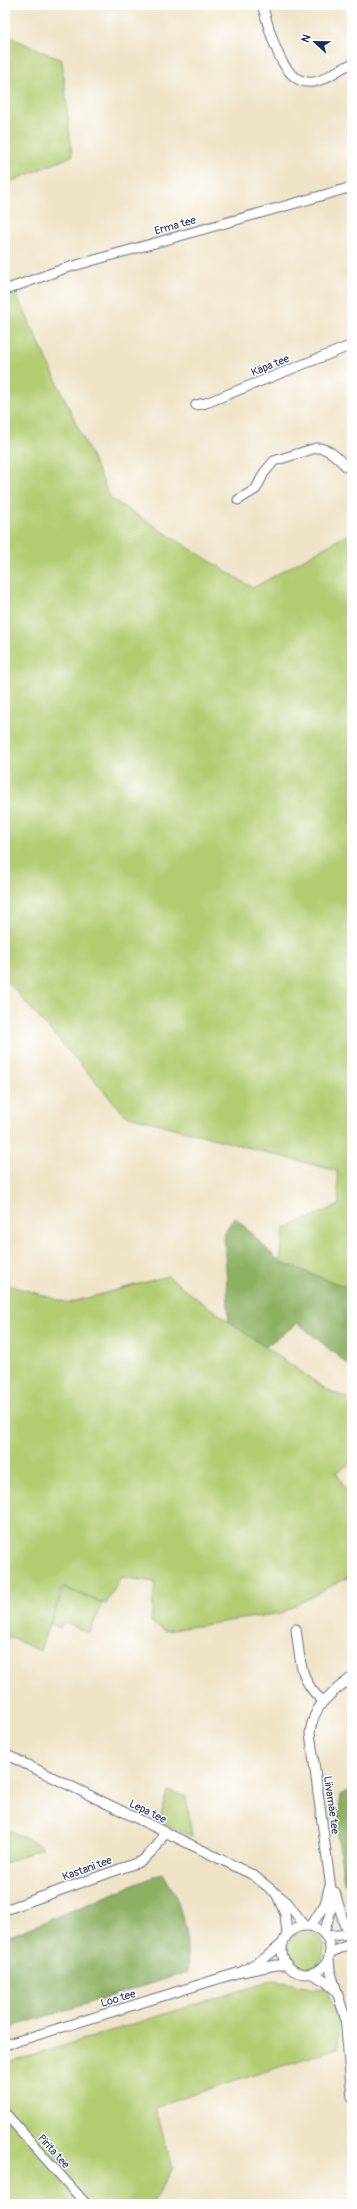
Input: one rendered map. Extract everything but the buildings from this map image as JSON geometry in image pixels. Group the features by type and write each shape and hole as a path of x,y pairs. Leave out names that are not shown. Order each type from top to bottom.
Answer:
{"street":[{"path":"262,5 281,61 291,75 297,80 314,82 352,64"},
{"name":"Erma tee","path":"5,290 63,269 352,187"},
{"name":"Käpa tee","path":"196,405 206,403 352,345"},
{"path":"238,500 256,489 264,473 274,461 316,448 322,447 330,451 352,471"},
{"path":"296,1628 306,1682 313,1693 323,1701 352,1677"},
{"name":"Liivamäe tee","path":"323,1701 314,1714 310,1733 331,1881 332,1904 325,1935"},
{"name":"Lepa tee","path":"5,1754 253,1875 291,1907 308,1926"},
{"name":"Kastani tee","path":"5,1910 142,1861 157,1846 166,1832"},
{"path":"331,1881 337,1894 344,1924 352,1933"},
{"name":"Liivamäe tee","path":"308,1926 324,1904 331,1881"},
{"name":"Lepa tee","path":"276,1894 285,1914 287,1935"},
{"path":"352,1933 325,1935 308,1926 295,1928 287,1935 283,1943 282,1955 287,1966 301,1974 312,1974 322,1969 329,1956 352,1943"},
{"path":"325,1935 330,1970 345,2017 352,2097"},
{"name":"Loo tee","path":"237,1973 265,1958 283,1943"},
{"name":"Loo tee","path":"5,2045 237,1973 276,1965 287,1966"},
{"path":"312,1974 325,1981 337,1993"},
{"name":"Pirita tee","path":"5,2114 86,2204"}],"green space":[{"path":"5,35 62,60 72,156 5,184"},
{"path":"5,269 111,499 253,588 352,532 352,1289 280,1262 284,1229 339,1205 337,1171 125,1115 5,979"},
{"path":"235,1217 280,1262 352,1289 352,1368 298,1323 265,1347 229,1322 224,1233"},
{"path":"168,1276 200,1301 327,1390 352,1400 352,1463 336,1472 352,1500 352,1575 281,1613 165,1631 151,1622 155,1582 121,1577 106,1604 62,1587 40,1651 5,1635 5,1284 69,1303"},
{"path":"64,1588 102,1603 90,1633 63,1622 60,1628 50,1624"},
{"path":"352,1788 352,1891 344,1882 337,1830 341,1795"},
{"path":"168,1791 186,1796 192,1836 159,1822"},
{"path":"5,1828 43,1847 5,1863"},
{"path":"163,1873 175,1894 186,1928 188,1972 5,2029 5,1938"},
{"path":"309,1932 319,1937 323,1943 323,1957 319,1963 313,1967 303,1968 293,1963 289,1957 288,1947 293,1937 299,1933"},
{"path":"274,1980 314,1989 325,1988 337,2015 338,2048 155,2107 173,2168 153,2204 5,2204 5,2064"}]}
